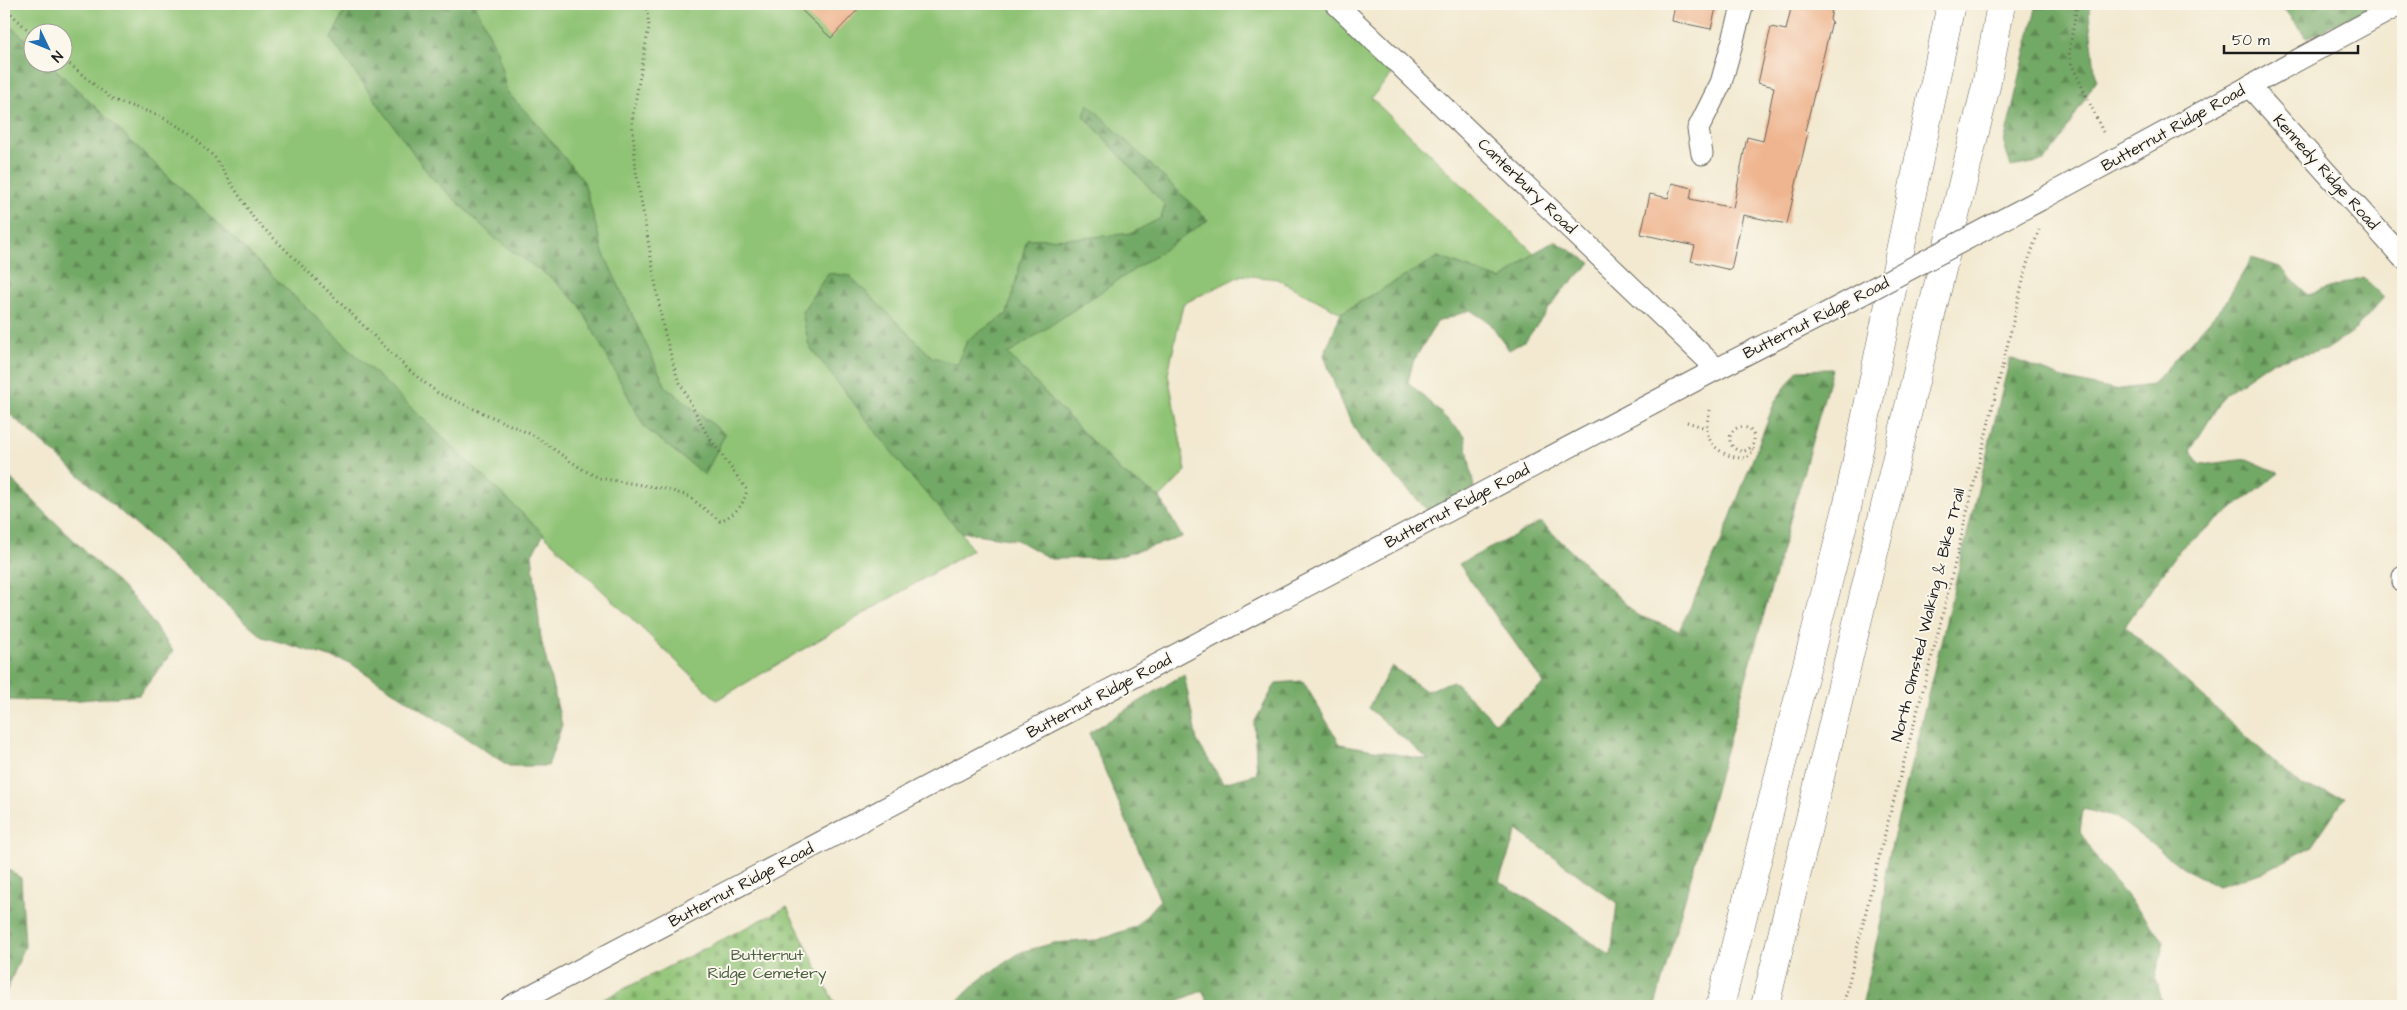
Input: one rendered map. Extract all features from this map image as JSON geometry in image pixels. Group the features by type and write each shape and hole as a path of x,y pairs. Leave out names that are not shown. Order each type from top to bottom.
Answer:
{"highway":[{"path":"1720,1006 1847,508 1951,4"},
{"path":"1765,1006 1977,124 2002,4"}],"street":[{"name":"Canterbury Road","path":"1336,4 1717,369"},
{"path":"1702,154 1698,129 1721,83 1743,4"},
{"name":"Butternut Ridge Road","path":"512,1006 2040,200 2401,4"},
{"name":"Kennedy Ridge Road","path":"2249,86 2403,258"},
{"path":"2403,577 2403,582"}],"path":[{"path":"72,66 113,100 158,115 192,134 215,158 255,220 411,372 438,393 535,436 598,478 666,489 688,496 720,521 733,515 744,502 747,490 706,433 677,377 663,327 636,171 632,120 649,26 646,4"},
{"path":"2077,4 2069,53 2072,65 2103,132"},
{"path":"4,7 22,24"},
{"name":"North Olmsted Walking & Bike Trail","path":"1843,1006 1883,841 1937,637 2027,264 2039,230"},
{"path":"1710,410 1706,428 1713,444 1724,455 1736,459 1746,458 1754,450 1751,446 1753,435 1749,429 1742,427 1732,432 1730,440 1736,450 1744,451 1751,446"},
{"path":"1687,422 1706,428"}],"green space":[{"path":"4,4 1324,4 1394,72 1371,98 1534,253 1502,280 1438,257 1341,313 1277,279 1242,275 1183,304 1168,374 1186,471 1160,498 1121,472 1008,354 898,427 972,550 717,700 58,72 72,72 72,22 22,22 22,37 4,20"},
{"path":"348,4 475,4 497,51 507,92 538,125 584,182 603,252 666,387 725,434 705,475 645,428 579,304 551,278 498,241 430,176 331,39"},
{"path":"2037,4 2092,4 2089,15 2096,80 2061,139 2044,161 2011,167 2004,143"},
{"path":"2280,4 2376,4 2307,38"},
{"path":"4,20 22,37 22,72 58,72 544,534 532,554 541,639 562,725 548,766 509,766 350,663 263,637 4,409"},
{"path":"1088,104 1208,220 1008,354 1121,472 1160,498 1182,537 1114,558 1051,559 1017,540 961,532 912,478 809,346 802,312 828,273 850,276 932,357 958,364 967,340 1007,314 1027,239 1084,238 1132,233 1161,218 1165,205 1084,116"},
{"path":"1555,241 1591,263 1562,291 1526,340 1509,350 1490,323 1470,310 1437,322 1413,362 1408,382 1465,436 1474,488 1429,512 1361,440 1340,400 1324,355 1341,313 1438,257 1502,280 1534,253"},
{"path":"2252,258 2280,267 2308,295 2363,277 2384,297 2356,329 2325,350 2271,362 2226,393 2190,451 2201,465 2247,459 2279,473 2181,548 2125,626 2301,786 2345,797 2311,847 2264,872 2218,886 2183,868 2117,818 2083,809 2080,832 2100,864 2164,941 2155,979 2164,1006 1862,1006 1883,913 1886,868 2010,358 2069,380 2114,390 2152,385 2225,303"},
{"path":"1832,369 1655,1006 1210,1006 1202,991 1165,1006 952,1006 982,978 1021,952 1054,943 1097,940 1135,927 1160,900 1089,733 1184,674 1197,741 1223,783 1257,774 1254,723 1276,683 1303,681 1340,744 1429,760 1368,708 1392,666 1426,691 1453,681 1495,722 1544,684 1459,564 1541,522 1637,615 1679,631 1721,542 1775,401 1798,370","holes":["1517,830 1617,903 1611,956 1553,915 1499,881"]},
{"path":"4,472 138,603 173,651 139,695 69,701 4,700"},
{"path":"4,867 21,878 25,946 4,997"},
{"name":"Butternut Ridge Cemetery","path":"787,907 836,1006 590,1006"}],"building":[{"path":"795,4 863,4 831,38"},
{"path":"1675,4 1717,4 1711,29 1672,21"},
{"path":"1792,4 1833,4 1830,20 1832,21 1805,131 1808,132 1787,224 1743,215 1731,270 1691,261 1695,246 1641,234 1650,194 1668,198 1672,183 1692,188 1690,199 1733,208 1747,137 1763,141 1774,87 1758,83 1771,27 1786,30"}]}
